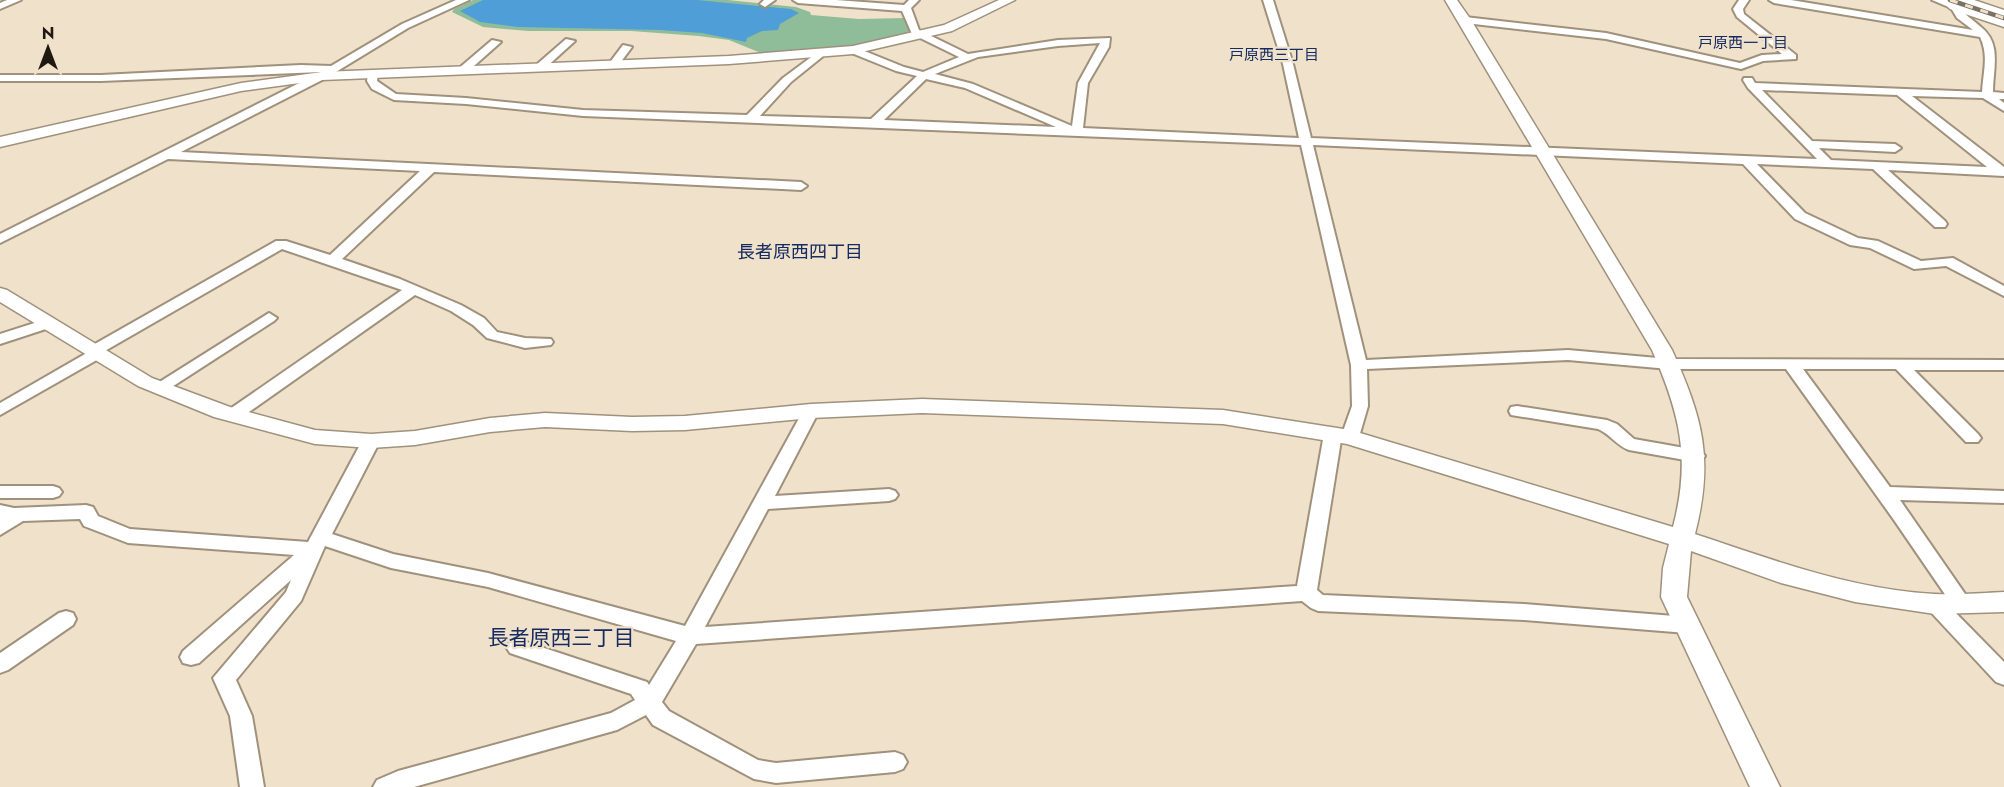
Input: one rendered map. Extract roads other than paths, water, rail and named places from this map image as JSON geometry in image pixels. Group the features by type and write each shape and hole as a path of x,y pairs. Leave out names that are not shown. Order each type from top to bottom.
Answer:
{"main road":[{"path":"1955,2 2004,22"}],"street":[{"path":"0,6 15,0"},
{"path":"0,239 327,72 405,26 464,0"},
{"path":"798,0 906,8 915,0"},
{"path":"0,78 101,78 227,72 373,74 818,55 921,36 948,28 1009,0"},
{"path":"1268,0 1288,64 1359,365 1360,406 1341,436 1306,593"},
{"path":"1451,0 1654,333 1669,364 1696,456 1694,485 1673,577 1674,597 1765,787"},
{"path":"1465,20 1606,36 1741,66 1762,58 1792,57 1740,15 1738,9 1744,0"},
{"path":"1774,0 1984,35"},
{"path":"1937,0 2004,11"},
{"path":"1955,2 1959,16 1984,35 1993,61 1986,81 1987,96"},
{"path":"906,8 915,32 969,58"},
{"path":"874,123 924,75 976,54 1058,43 1106,40 1083,83 1077,132"},
{"path":"538,68 570,41"},
{"path":"462,71 496,42"},
{"path":"613,65 627,47"},
{"path":"853,50 879,62 969,86 1077,132"},
{"path":"748,120 788,80 818,55"},
{"path":"1741,66 1752,86 1828,164"},
{"path":"0,142 213,93 327,72"},
{"path":"373,74 372,81 376,87 394,97 466,101 583,113 874,123 2003,172"},
{"path":"1752,86 2004,96"},
{"path":"1900,92 2003,172"},
{"path":"1987,96 2004,108"},
{"path":"1808,144 1895,148"},
{"path":"167,155 801,186"},
{"path":"1747,161 1800,216 1855,242 1873,244 1919,266 1948,261 2004,292"},
{"path":"1876,166 1940,224"},
{"path":"332,261 431,168"},
{"path":"0,410 281,244 413,289 458,308 488,328 492,334 525,343 545,342"},
{"path":"233,415 413,289"},
{"path":"0,294 94,353 158,388 233,415 315,437 371,441 415,438 490,425 545,420 632,424 685,423 811,411 922,406 1223,417 1279,424 1341,436 1682,538 1790,576 1855,592 1935,604 2004,602"},
{"path":"158,388 269,318"},
{"path":"0,339 47,324"},
{"path":"1359,365 1568,355 1669,364 2004,365"},
{"path":"1901,365 1972,438"},
{"path":"1792,366 1886,493 1962,604"},
{"path":"385,787 398,781 617,721 651,702 690,636 811,411"},
{"path":"1517,411 1601,424 1611,428 1629,444 1696,456"},
{"path":"252,787 240,716 224,678 253,647 294,596 317,543 371,441"},
{"path":"0,492 53,492"},
{"path":"1886,493 2004,497"},
{"path":"761,503 889,495"},
{"path":"0,528 9,513 86,512 91,521 128,536 317,543 391,561 489,580 568,604 690,636 1306,593 1318,603 1524,612 1687,625"},
{"path":"191,657 317,543"},
{"path":"1935,604 2004,676"},
{"path":"0,664 66,619"},
{"path":"517,647 639,688 661,718 754,769 776,773 895,762"}],"water":[{"path":"483,0 697,0 791,9 799,13 780,24 778,30 762,31 747,38 746,42 702,33 660,30 518,27 480,22 460,11"}],"railway":[{"path":"1950,0 2004,18"}],"district":[{"name":"戸原西一丁目","path":"1743,43"},
{"name":"戸原西三丁目","path":"1274,55"},
{"name":"長者原西四丁目","path":"800,252"},
{"name":"長者原西三丁目","path":"561,638"}]}
